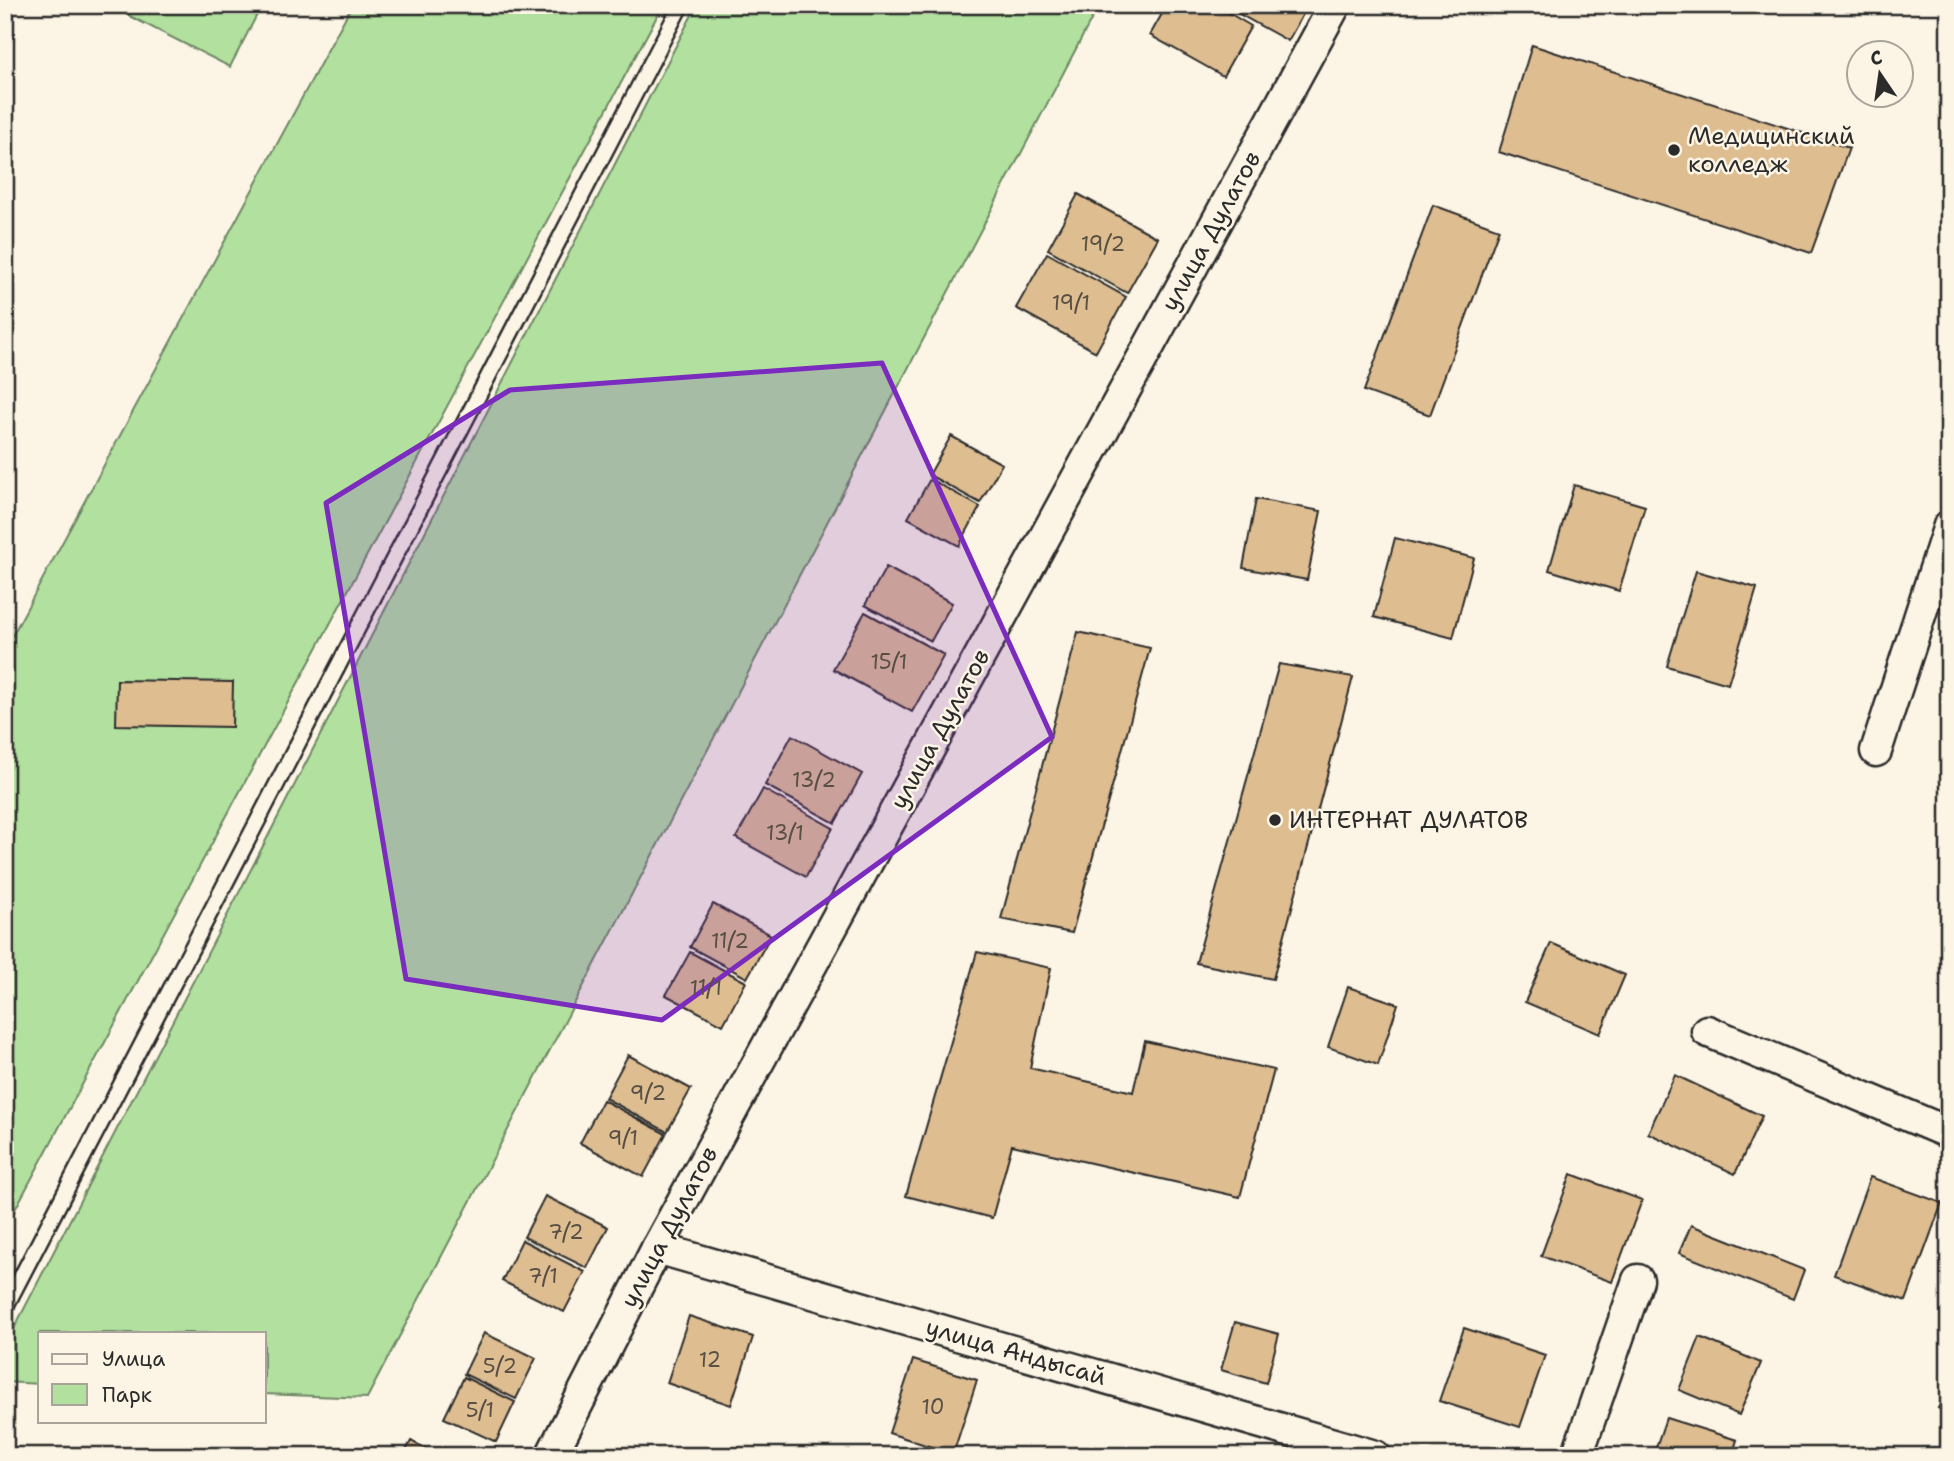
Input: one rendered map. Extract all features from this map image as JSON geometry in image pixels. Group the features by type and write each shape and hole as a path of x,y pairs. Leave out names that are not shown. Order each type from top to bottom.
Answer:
{"street":[{"name":"улица Дулатов","path":"551,1456 657,1248 1335,5"},
{"path":"1876,751 1949,526"},
{"path":"1707,1031 1949,1133"},
{"name":"улица Андысай","path":"657,1248 1375,1456"},
{"path":"1577,1456 1638,1280"}],"lane":[{"path":"5,1308 681,5"}],"highlighted area":[{"path":"882,363 1052,737 662,1020 406,979 326,503 510,390"}],"green space":[{"path":"108,5 262,5 230,67"},
{"path":"352,5 663,5 5,1228 5,649"},
{"path":"697,5 1099,5 367,1398 266,1394 266,1332 38,1332 38,1384 5,1382 5,1346"}],"building":[{"path":"1167,5 1215,5 1251,26 1223,76 1150,35"},
{"path":"1223,5 1308,5 1288,41"},
{"name":"Медицинский колледж","path":"1532,45 1849,148 1811,253 1499,152"},
{"path":"1078,194 1158,238 1127,293 1048,249"},
{"path":"1433,205 1499,229 1430,415 1364,391"},
{"path":"1047,253 1126,297 1096,352 1016,308"},
{"path":"951,436 1002,464 980,503 929,475"},
{"path":"930,479 980,507 959,546 908,518"},
{"path":"1574,485 1645,506 1619,591 1549,570"},
{"path":"1256,499 1321,511 1307,580 1243,568"},
{"path":"1395,538 1474,558 1453,638 1374,617"},
{"path":"886,567 952,603 931,641 865,605"},
{"path":"1696,571 1757,588 1728,684 1667,666"},
{"path":"865,612 944,655 912,712 833,669"},
{"path":"1078,632 1150,648 1072,933 1001,919"},
{"name":"ИНТЕРНАТ ДУЛАТОВ","path":"1279,664 1353,677 1273,979 1196,963"},
{"path":"117,680 233,682 232,727 116,725"},
{"path":"792,735 862,774 835,823 765,785"},
{"path":"763,789 833,828 806,877 736,838"},
{"path":"713,904 771,935 747,978 690,947"},
{"path":"1551,943 1625,975 1600,1034 1525,1002"},
{"path":"690,952 746,982 723,1025 666,995"},
{"path":"977,952 1051,968 1030,1068 1133,1092 1145,1041 1274,1070 1240,1197 1012,1145 992,1218 906,1196"},
{"path":"1348,987 1398,1004 1378,1065 1328,1047"},
{"path":"628,1055 691,1089 667,1132 605,1098"},
{"path":"1675,1075 1762,1116 1735,1174 1648,1133"},
{"path":"603,1100 666,1134 643,1177 580,1143"},
{"path":"1571,1174 1642,1200 1612,1282 1541,1256"},
{"path":"1870,1177 1942,1203 1906,1301 1834,1275"},
{"path":"545,1196 608,1227 587,1268 524,1237"},
{"path":"1691,1225 1804,1270 1793,1299 1679,1253"},
{"path":"522,1240 585,1272 564,1312 502,1281"},
{"path":"689,1316 753,1337 731,1405 667,1383"},
{"path":"1235,1322 1279,1334 1266,1383 1221,1370"},
{"path":"1464,1328 1545,1355 1520,1427 1439,1401"},
{"path":"484,1333 536,1358 516,1399 464,1374"},
{"path":"1700,1337 1761,1363 1739,1415 1679,1390"},
{"path":"913,1360 977,1380 953,1454 889,1433"},
{"path":"464,1377 515,1402 496,1442 444,1418"},
{"path":"1949,1389 1949,1414 1938,1408"},
{"path":"1666,1418 1737,1440 1732,1456 1653,1456"},
{"path":"411,1441 440,1456 403,1456"}],"place":[{"name":"Медицинский колледж","path":"1674,150"},
{"name":"ИНТЕРНАТ ДУЛАТОВ","path":"1275,820"}]}
